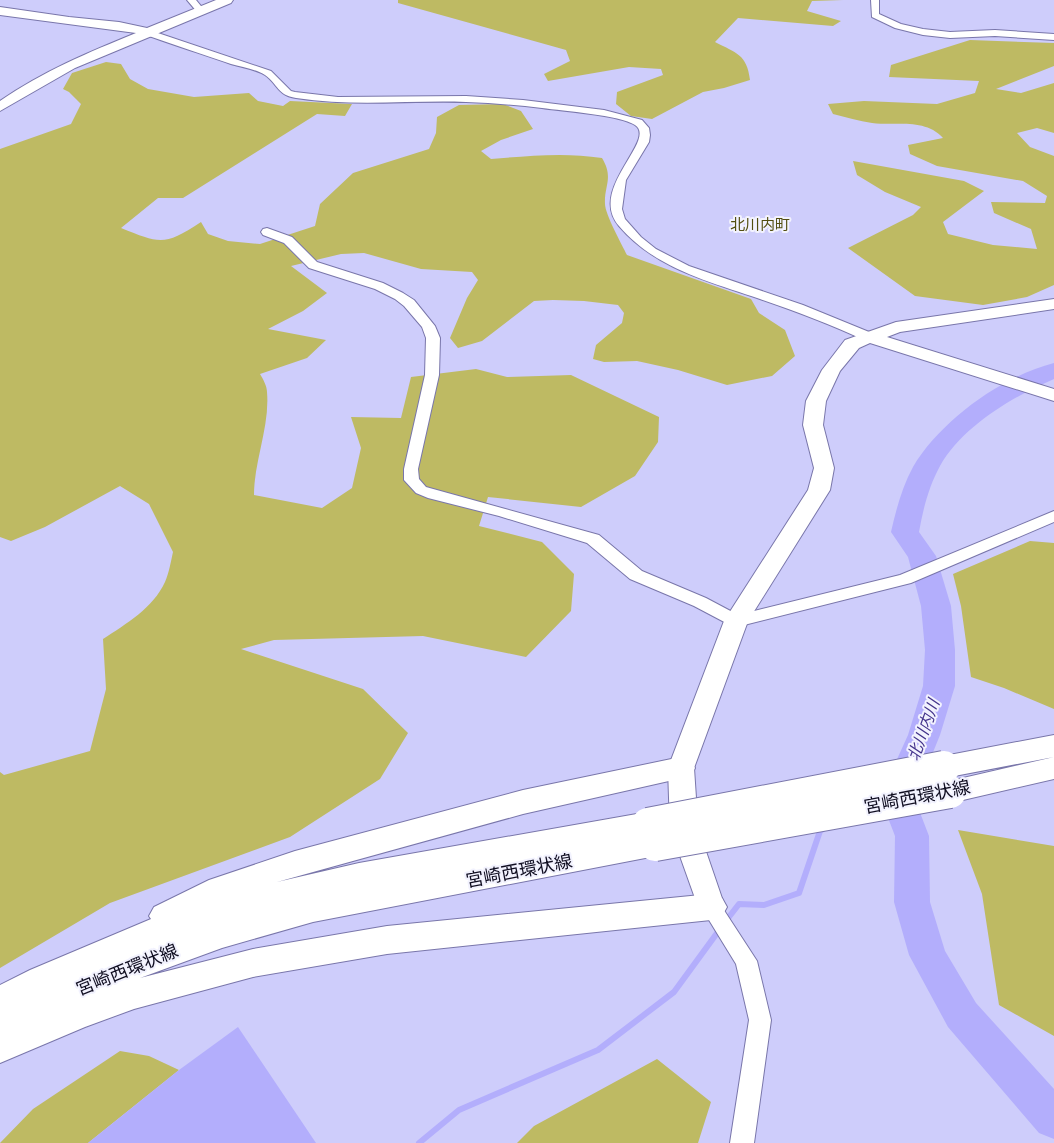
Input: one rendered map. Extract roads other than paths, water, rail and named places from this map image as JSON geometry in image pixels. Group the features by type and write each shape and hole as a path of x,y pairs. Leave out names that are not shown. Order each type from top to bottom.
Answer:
{"main road":[{"name":"宮崎西環状線","path":"947,780 1054,746"},
{"path":"148,934 166,915 220,889 295,863 524,802 681,768"},
{"name":"宮崎西環状線","path":"0,1028 44,1005 141,962 222,934 313,909 652,834 947,780 1054,768"},
{"name":"宮崎西環状線","path":"0,1002 42,980 148,934 260,899 359,876 652,834"},
{"path":"0,1047 73,1016 134,994 253,963 387,940 711,907"}],"street":[{"path":"192,0 200,11"},
{"path":"0,106 70,65 227,0"},
{"path":"875,0 874,15 888,22 913,30 950,35 995,33 1054,37"},
{"path":"0,10 22,11 70,21 111,23 149,33 268,73 287,93 295,95 338,100 466,100 523,103 604,113 638,122 644,131 644,144 621,178 617,211 623,224 660,256 678,267 700,276 831,319 869,336 1049,394"},
{"path":"267,232 288,240 313,265 379,286 399,296 409,303 428,326 432,338 432,375 412,469 412,480 421,490 433,495 503,512 593,539 636,575 700,602 736,621 905,579 1054,516"},
{"path":"742,1143 760,1020 746,961 711,907 684,828 681,768 736,621 820,490 824,468 812,425 816,401 831,370 852,344 869,336 896,327 1054,304"}],"waterway":[{"name":"北川内川","path":"1054,370 1003,395 955,431 931,460 915,494 905,532 922,556 936,606 940,650 939,686 924,735 906,777 902,810 912,836 912,902 928,955 962,1015 1054,1119"},
{"path":"725,922 739,904 764,905 799,893 820,831 823,829"},
{"path":"419,1143 459,1110 598,1050 674,992 720,929"}],"district":[{"name":"北川内町","path":"760,225"}]}
